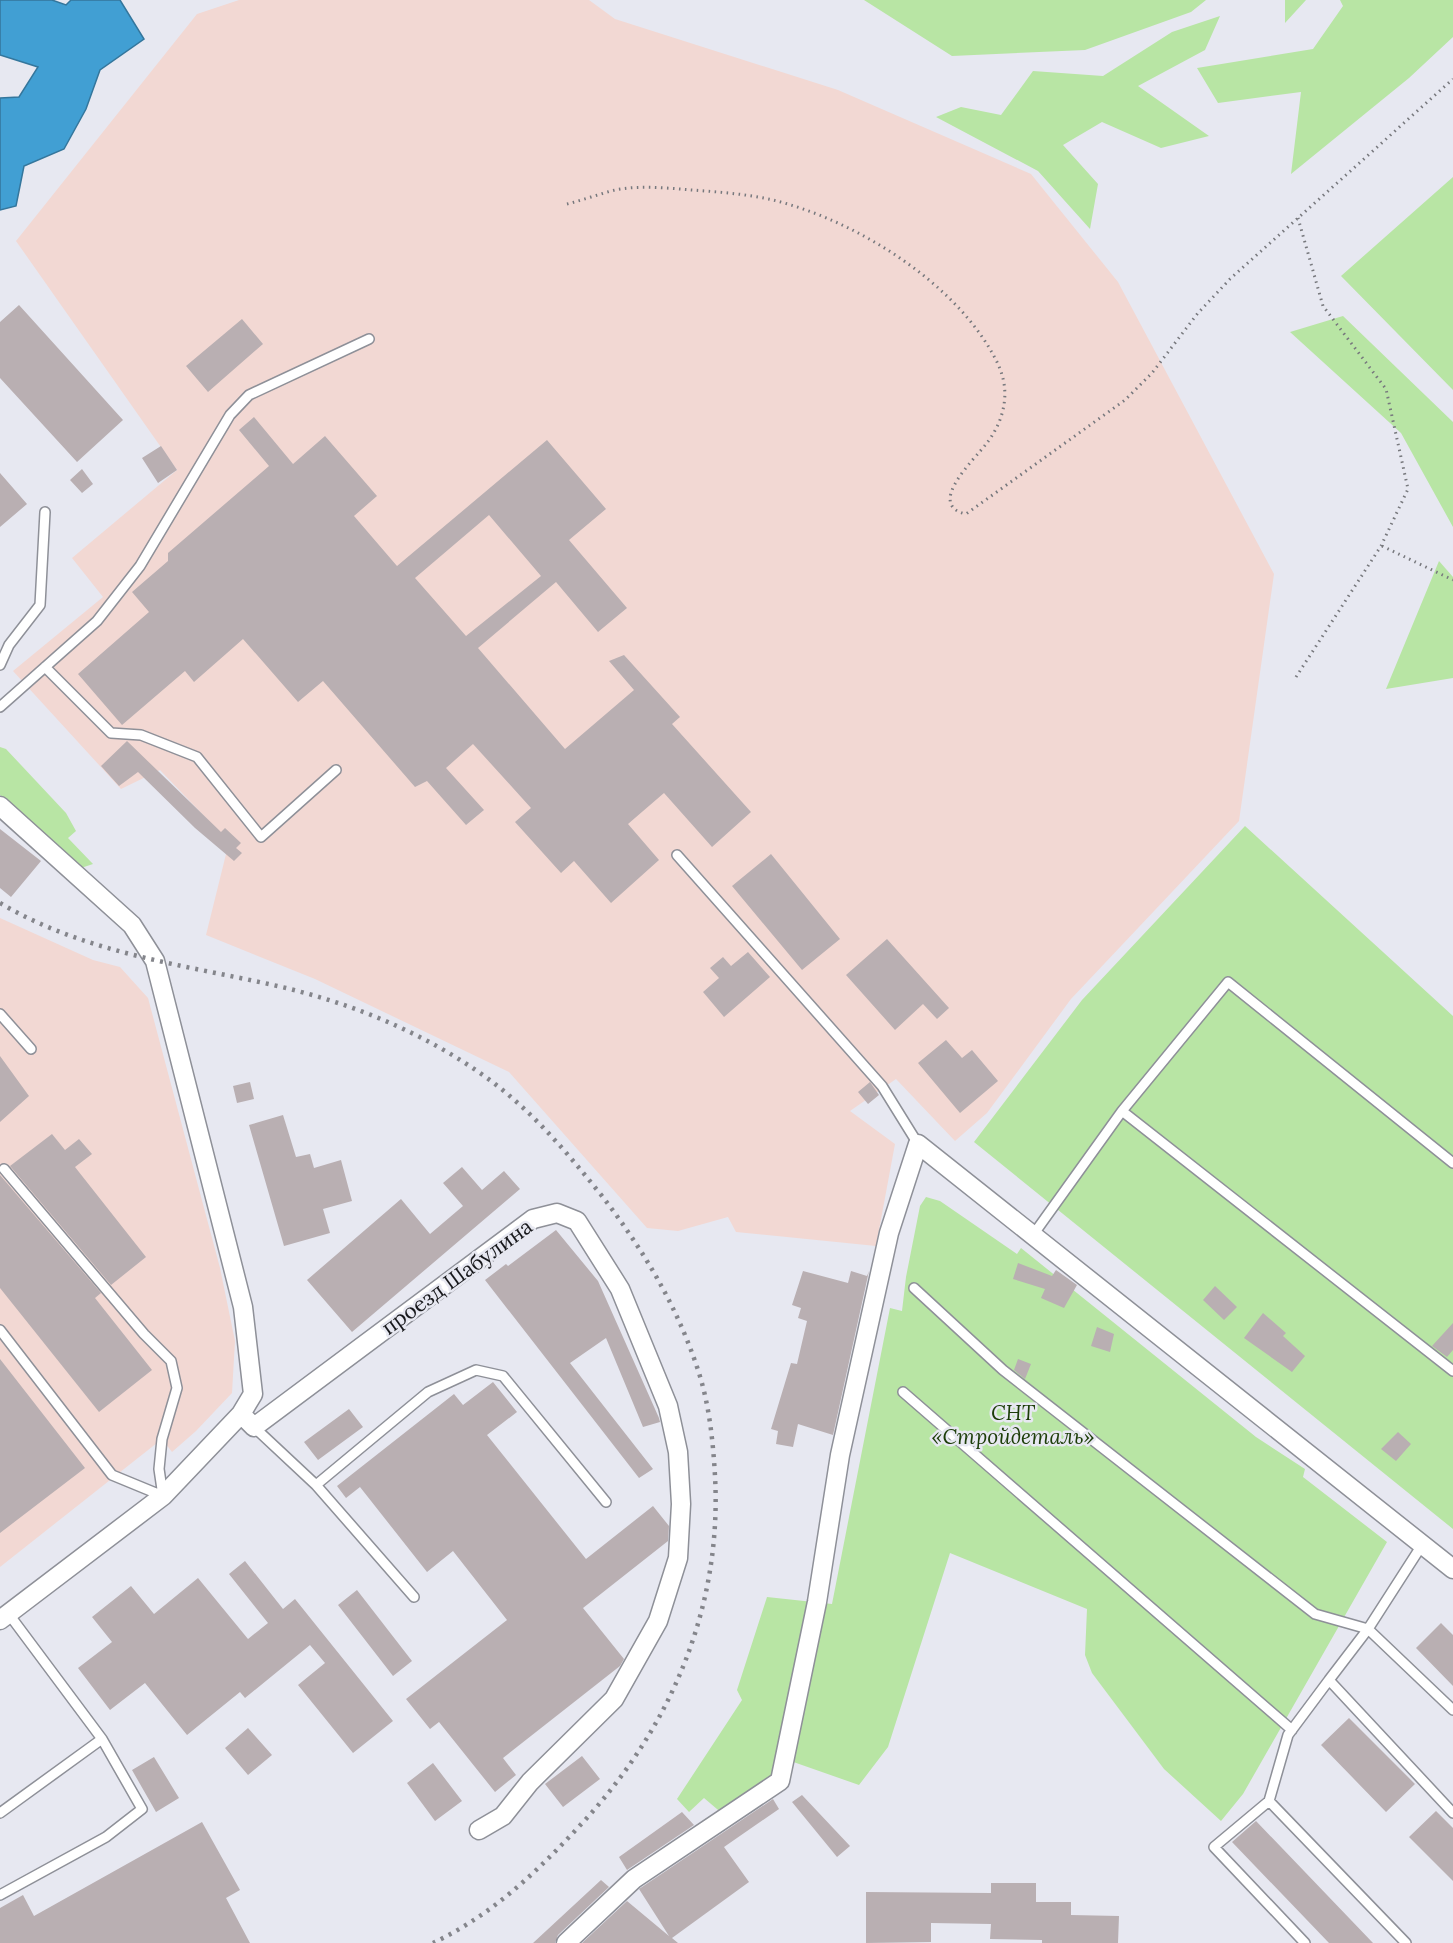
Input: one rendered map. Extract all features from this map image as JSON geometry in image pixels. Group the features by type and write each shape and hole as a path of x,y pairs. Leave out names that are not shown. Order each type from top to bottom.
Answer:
{"street":[{"path":"0,806 132,925 155,961 243,1307 254,1394 241,1414 163,1496 4,1616"},
{"path":"566,1943 634,1879 780,1781 817,1602 840,1455 889,1233 918,1144 1453,1569"},
{"name":"проезд Шабулина","path":"254,1427 533,1219 557,1213 577,1221 620,1289 668,1406 678,1452 681,1504 678,1558 658,1621 614,1699 530,1782 503,1816 478,1830"},
{"path":"241,1414 254,1427"}],"lane":[{"path":"0,707 97,621 140,566 230,415 249,395 369,339"},
{"path":"0,665 2,651 40,605 45,512"},
{"path":"45,667 111,733 141,735 197,757 261,837 336,770"},
{"path":"677,855 882,1086 918,1144"},
{"path":"1032,1235 1122,1111 1227,982 1453,1163"},
{"path":"0,1014 31,1049"},
{"path":"1122,1111 1453,1371"},
{"path":"4,1169 144,1334 171,1361 177,1388 162,1439 159,1469 163,1496"},
{"path":"914,1288 1004,1370 1316,1614 1368,1629 1453,1710"},
{"path":"0,1330 112,1475 163,1496"},
{"path":"316,1485 428,1392 476,1370 503,1376 606,1502"},
{"path":"903,1392 1276,1713 1292,1730"},
{"path":"254,1427 316,1485 414,1597"},
{"path":"1305,1943 1214,1847 1269,1801 1292,1730 1368,1629 1422,1545"},
{"path":"0,1894 106,1837 142,1809 102,1739 4,1616"},
{"path":"1329,1680 1453,1813"},
{"path":"0,1813 102,1739"},
{"path":"1269,1801 1406,1943"}],"path":[{"path":"567,204 616,190 657,187 717,191 774,200 836,223 898,257 946,294 983,334 999,367 1007,393 1001,418 987,443 960,474 950,492 951,505 958,513 966,514 1125,400 1152,373 1198,313 1222,288 1453,79"},
{"path":"1296,676 1381,546 1408,489 1386,389 1323,306 1298,217"},
{"path":"1381,546 1453,580"}],"shaded area":[{"path":"239,0 589,0 615,19 838,90 1031,174 1118,282 1274,574 1239,821 1071,999 987,1113 955,1141 896,1079 850,1111 895,1144 876,1246 736,1232 728,1217 678,1231 647,1228 509,1072 315,979 206,935 229,842 160,770 121,789 13,671 103,597 72,558 177,470 16,241 197,14"},
{"path":"0,918 93,960 120,967 148,998 220,1268 235,1341 232,1393 196,1431 172,1452 162,1439 0,1567"}],"green space":[{"path":"864,0 1206,0 1191,12 1085,50 952,56"},
{"path":"1285,0 1306,0 1285,23"},
{"path":"1340,0 1453,0 1453,37 1409,78 1291,174 1301,92 1218,103 1197,68 1313,49 1343,6"},
{"path":"1220,16 1205,50 1138,86 1209,136 1161,148 1102,122 1063,145 1098,184 1090,229 1038,171 936,117 961,107 1001,115 1033,71 1103,76 1172,32"},
{"path":"1453,177 1453,390 1341,276"},
{"path":"1343,316 1453,422 1453,527 1401,433 1290,332"},
{"path":"1439,561 1453,577 1453,678 1386,689"},
{"path":"0,747 6,749 66,813 76,831 68,838 93,864 78,869 0,795"},
{"path":"1245,826 1453,1016 1453,1529 974,1142 1082,1000"},
{"name":"СНТ «Стройдеталь»","path":"926,1197 940,1201 1017,1254 1021,1248 1256,1437 1305,1469 1303,1477 1387,1542 1243,1794 1221,1821 1164,1769 1092,1673 1085,1655 1087,1609 950,1553 888,1747 859,1785 782,1758 761,1790 724,1815 704,1798 689,1812 677,1799 742,1700 737,1690 767,1597 832,1604 890,1308 902,1311 906,1277 920,1206"}],"water":[{"path":"0,0 52,0 66,5 71,0 120,0 144,39 100,70 86,109 64,149 24,166 16,206 0,210 0,98 19,97 38,67 0,55"}],"building":[{"path":"19,305 123,420 77,462 0,378 0,322"},
{"path":"242,319 263,344 208,392 186,366"},
{"path":"254,417 293,464 325,436 377,496 354,516 397,566 547,440 606,509 569,540 627,608 598,632 556,582 478,648 565,749 634,690 609,661 624,655 680,717 672,724 751,812 712,847 664,793 628,824 659,860 611,903 574,861 561,873 515,822 531,808 473,744 446,768 484,810 466,825 427,781 415,787 323,681 298,702 243,639 194,682 185,671 122,725 78,674 149,612 132,592 168,561 168,553 269,466 239,430","holes":["489,515 541,576 466,636 415,578"]},
{"path":"161,446 177,470 158,483 142,458"},
{"path":"82,469 93,484 82,493 70,480"},
{"path":"0,473 27,504 0,527"},
{"path":"127,741 221,832 225,828 241,843 236,848 242,853 234,861 195,828 138,772 119,786 101,766"},
{"path":"0,829 41,861 11,897 0,888"},
{"path":"771,854 840,939 802,970 732,886"},
{"path":"887,939 949,1008 937,1019 923,1004 895,1030 846,975"},
{"path":"748,952 770,977 724,1017 703,992 719,978 710,968 723,957 731,966"},
{"path":"946,1040 962,1058 972,1050 998,1081 960,1113 918,1063"},
{"path":"0,1056 29,1096 0,1122"},
{"path":"250,1082 254,1099 237,1103 233,1086"},
{"path":"870,1082 879,1095 868,1104 858,1092"},
{"path":"283,1115 296,1157 310,1154 314,1168 341,1160 352,1201 323,1209 330,1233 284,1246 249,1125"},
{"path":"52,1134 65,1150 79,1139 92,1154 75,1167 146,1257 111,1285 10,1166"},
{"path":"462,1167 482,1190 504,1171 520,1189 352,1332 307,1280 401,1199 430,1234 463,1206 443,1183"},
{"path":"0,1175 101,1293 95,1298 152,1370 99,1412 0,1288"},
{"path":"556,1230 598,1281 659,1418 660,1422 643,1427 606,1338 570,1363 653,1469 639,1478 485,1280"},
{"path":"1018,1263 1052,1276 1056,1270 1077,1285 1064,1308 1041,1298 1045,1289 1013,1279"},
{"path":"803,1271 848,1283 851,1271 867,1276 869,1271 833,1435 798,1424 793,1447 776,1444 778,1431 771,1429 791,1363 797,1364 807,1321 798,1318 801,1308 792,1305"},
{"path":"1215,1286 1237,1307 1224,1320 1203,1300"},
{"path":"1263,1313 1286,1333 1283,1336 1305,1356 1292,1372 1244,1338"},
{"path":"1453,1323 1453,1350 1447,1357 1432,1346"},
{"path":"1097,1327 1114,1334 1110,1352 1091,1346"},
{"path":"0,1359 85,1468 0,1533"},
{"path":"1018,1359 1031,1364 1025,1379 1014,1370"},
{"path":"493,1382 517,1412 487,1435 586,1559 653,1506 669,1526 668,1541 583,1608 624,1659 620,1666 503,1758 516,1775 495,1792 439,1722 430,1729 406,1699 507,1620 453,1551 427,1572 360,1487 346,1498 337,1486 454,1394 463,1405"},
{"path":"349,1409 363,1427 318,1460 304,1442"},
{"path":"1398,1432 1411,1444 1396,1461 1381,1449"},
{"path":"245,1561 283,1609 295,1599 393,1721 353,1753 298,1685 325,1663 310,1645 245,1698 240,1692 187,1735 145,1683 110,1710 78,1668 112,1642 92,1617 131,1586 154,1614 198,1578 248,1639 268,1623 229,1574"},
{"path":"357,1590 412,1661 393,1676 338,1605"},
{"path":"1441,1623 1453,1635 1453,1686 1416,1648"},
{"path":"1349,1718 1415,1784 1386,1812 1321,1745"},
{"path":"248,1728 272,1755 248,1775 225,1748"},
{"path":"582,1756 600,1779 563,1807 545,1784"},
{"path":"154,1757 179,1798 156,1812 132,1770"},
{"path":"433,1763 462,1801 435,1821 407,1783"},
{"path":"802,1795 850,1846 837,1857 792,1802"},
{"path":"773,1799 779,1809 724,1847 749,1882 672,1938 678,1943 582,1943 627,1901 669,1936 639,1889"},
{"path":"1436,1811 1453,1828 1453,1881 1409,1837"},
{"path":"682,1812 694,1825 627,1870 619,1857"},
{"path":"1256,1821 1373,1943 1329,1943 1232,1842"},
{"path":"202,1822 240,1890 226,1898 250,1943 0,1943 0,1908 23,1895 34,1916"},
{"path":"601,1880 609,1887 558,1935 555,1943 533,1943"},
{"path":"991,1883 1036,1883 1036,1902 1071,1902 1071,1915 1119,1916 1118,1943 1042,1943 1042,1940 990,1939 991,1924 931,1923 931,1942 866,1943 866,1892 991,1893"}],"railway":[{"path":"0,903 34,921 103,947 286,988 337,1003 387,1021 458,1058 515,1100 560,1146 602,1196 657,1277 689,1344 705,1394 710,1421 715,1476 715,1524 710,1571 700,1617 685,1661 666,1704 643,1744 616,1783 585,1820 515,1889 476,1918 433,1943"}]}
